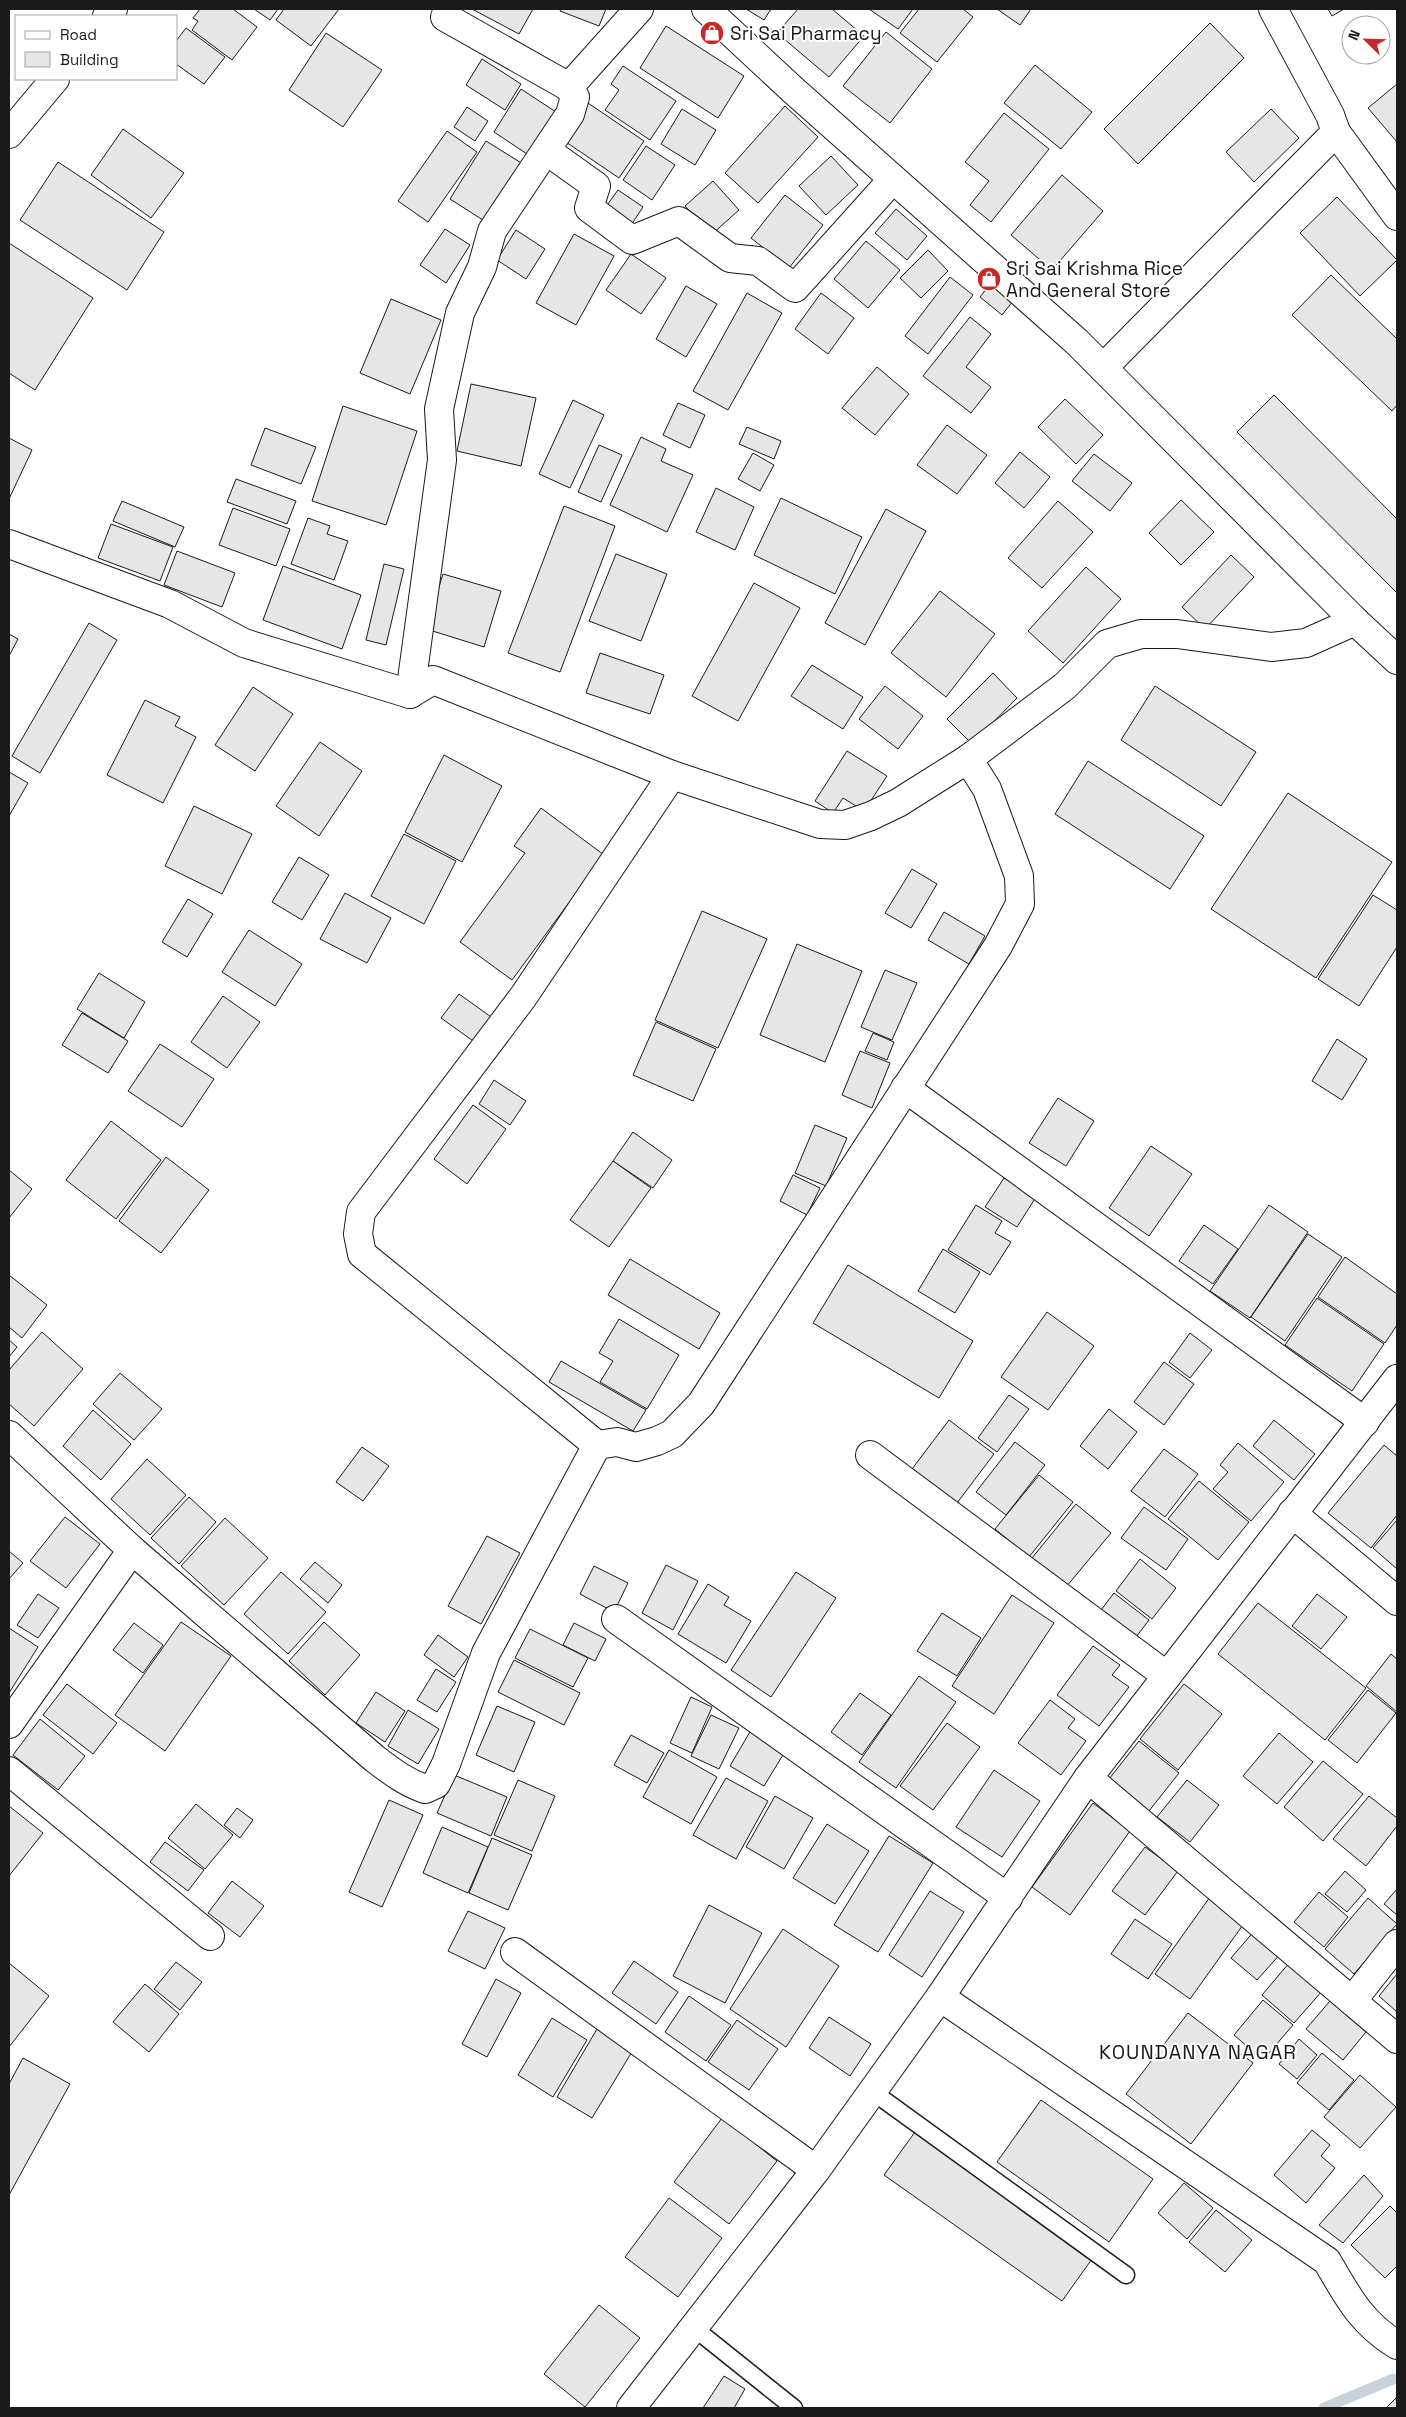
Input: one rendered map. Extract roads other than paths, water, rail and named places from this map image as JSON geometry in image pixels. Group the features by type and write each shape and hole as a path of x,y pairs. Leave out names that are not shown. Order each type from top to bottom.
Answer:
{"street":[{"path":"569,87 639,9"},
{"path":"706,9 893,179 1077,342 1355,621 1397,660"},
{"path":"1273,9 1330,115 1336,132 1397,216"},
{"path":"410,694 442,460 439,409 460,313 482,267 492,231 570,114 575,97 569,87 445,17"},
{"path":"9,134 54,80"},
{"path":"1103,368 1336,132"},
{"path":"547,150 596,186 589,208 632,240 679,221 730,258 758,262 795,288 893,179"},
{"path":"9,544 170,604 244,643 410,694 433,680 672,775 820,824 845,825 898,803 968,759 1065,686 1107,644 1141,634 1177,634 1271,647 1306,643 1355,621"},
{"path":"672,775 523,996 361,1212 358,1234 362,1254 597,1445 617,1442 636,1447 657,1441 672,1434 701,1404 998,946 1020,904 1019,876 987,788 968,759"},
{"path":"905,1088 1365,1422"},
{"path":"631,2408 816,2170 940,1997 1088,1778 1397,1379"},
{"path":"9,1435 132,1550 374,1758 398,1777 425,1789 436,1784 440,1777 486,1653 597,1445"},
{"path":"870,1455 1167,1676"},
{"path":"1292,1513 1397,1601"},
{"path":"9,1724 132,1550"},
{"path":"616,1619 1008,1898"},
{"path":"9,1771 210,1936"},
{"path":"1088,1778 1397,2039"},
{"path":"1352,2001 1397,1944"},
{"path":"515,1952 816,2170"},
{"path":"940,1997 1327,2261 1363,2319 1381,2335 1397,2345"}],"lane":[{"path":"872,2092 1126,2275"},
{"path":"694,2328 794,2408"}],"waterway":[{"path":"1324,2408 1393,2379"}],"place":[{"name":"Sri Sai Pharmacy","path":"712,33"},
{"name":"Sri Sai Krishma Rice And General Store","path":"989,279"}],"district":[{"name":"KOUNDANYA NAGAR","path":"1198,2052"}]}
